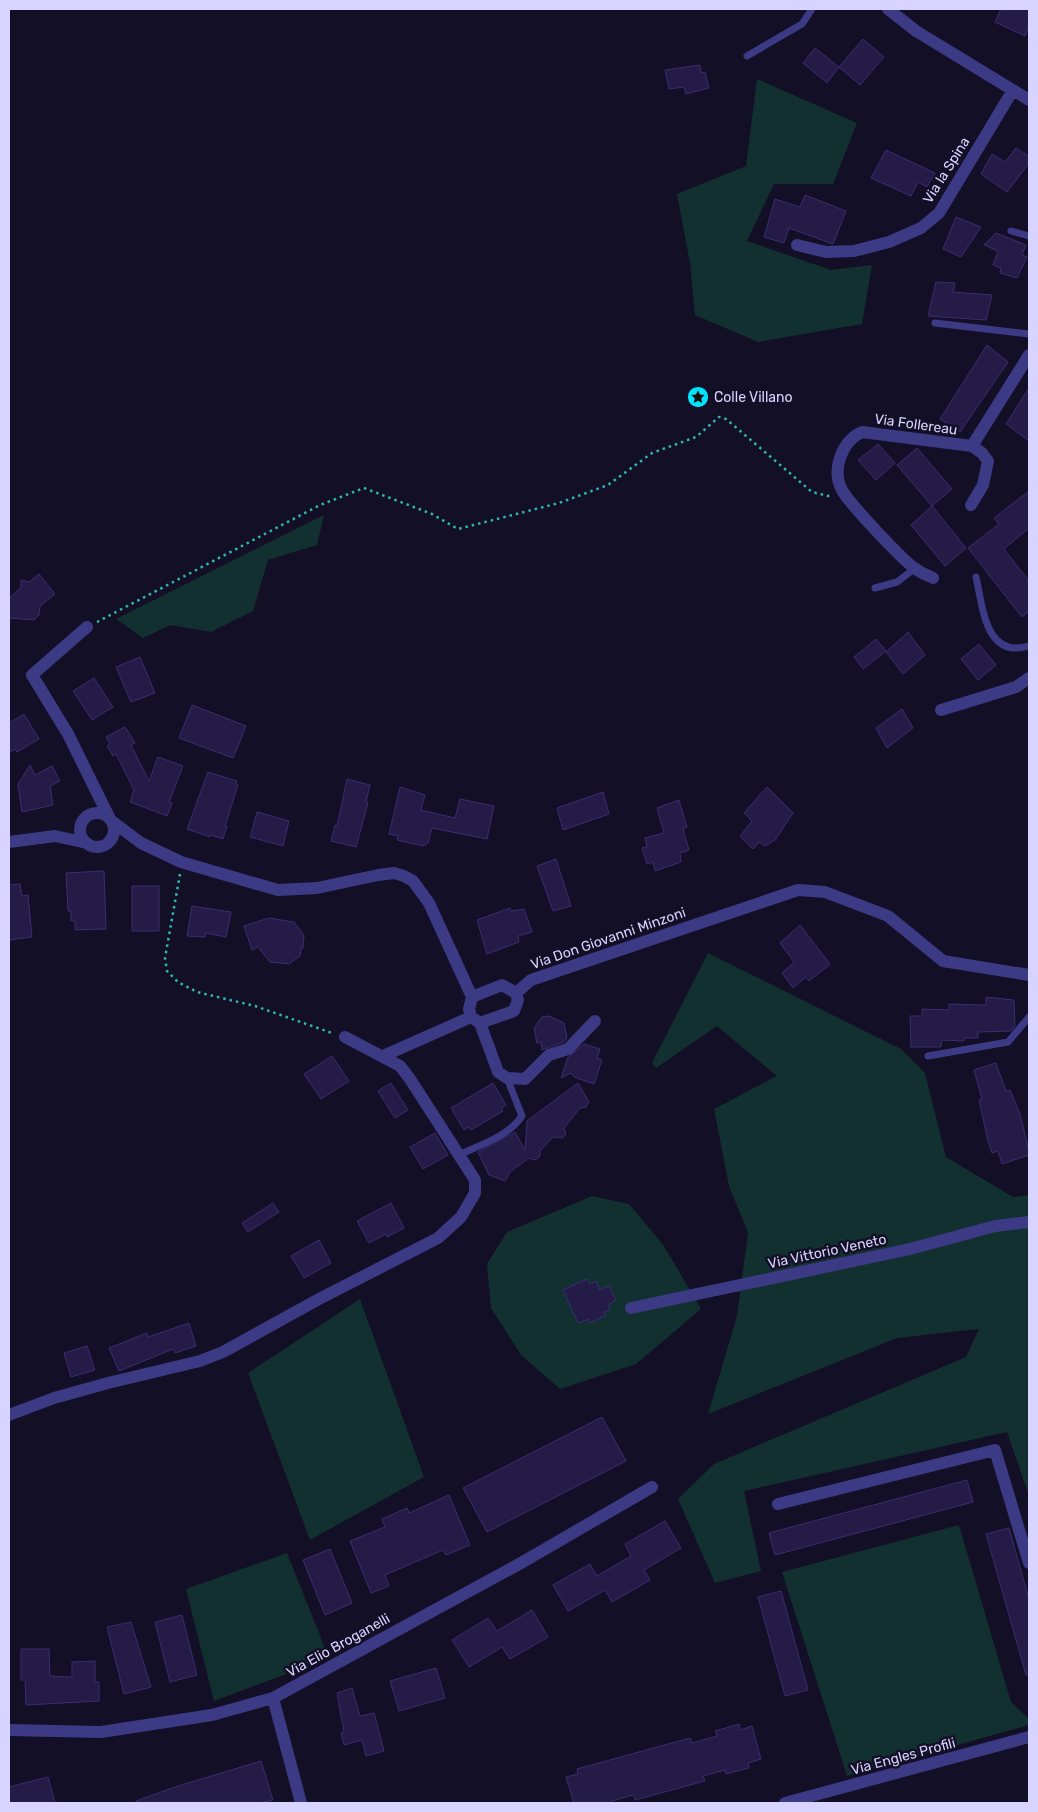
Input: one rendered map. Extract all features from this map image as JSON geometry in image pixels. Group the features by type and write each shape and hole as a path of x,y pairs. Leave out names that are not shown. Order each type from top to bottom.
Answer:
{"street":[{"path":"888,9 916,31 1029,100"},
{"name":"Via la Spina","path":"797,244 826,252 854,251 889,242 921,228 939,213 1012,90"},
{"path":"972,446 1029,355"},
{"name":"Via Follereau","path":"841,489 838,464 844,448 854,436 862,432 972,446 982,453 988,461 984,485 971,505"},
{"path":"841,489 914,569 933,578"},
{"path":"87,627 32,675 68,734 111,819 114,832 110,841"},
{"path":"941,710 1016,687 1029,678"},
{"path":"87,843 81,834 96,791"},
{"path":"55,836 99,813 111,819 141,844 182,862 278,890 317,888 394,873 404,876 413,881 428,903 472,997 469,1010 498,1072 507,1078 525,1079 549,1055 568,1049 595,1021"},
{"path":"9,842 55,836 87,843 96,847 110,841 141,844"},
{"name":"Via Don Giovanni Minzoni","path":"516,993 531,980 798,890 825,892 888,916 943,960 1029,974"},
{"path":"383,1056 475,1020 514,1011 518,1000 516,993 502,985 472,997"},
{"path":"9,1415 54,1398 200,1361 223,1352 319,1299 438,1238 460,1217 475,1194 475,1180 459,1155 400,1066 344,1037"},
{"name":"Via Vittorio Veneto","path":"631,1308 910,1249 995,1226 1029,1222"},
{"path":"778,1504 996,1450 1029,1563"},
{"name":"Via Elio Broganelli","path":"9,1730 101,1732 212,1715 273,1698 521,1563 652,1487"},
{"path":"273,1698 301,1803"},
{"name":"Via Engles Profili","path":"785,1803 1029,1737"}],"lane":[{"path":"746,56 802,24 812,9"},
{"path":"1011,231 1029,236"},
{"path":"936,323 1029,334"},
{"path":"875,588 897,582 914,569"},
{"path":"976,577 987,628 998,642 1011,648 1029,646"},
{"path":"928,1056 1008,1042 1029,1017"},
{"path":"459,1155 492,1141 518,1123 522,1116 507,1078"}],"path":[{"path":"87,627 320,505 364,488 432,514 458,529 559,503 608,485 652,453 696,437 719,417 726,419 812,492 828,496 841,489"},
{"path":"182,862 165,958 167,971 178,982 198,992 255,1006 344,1037"}],"green space":[{"path":"757,79 857,123 833,184 774,184 747,241 831,270 872,265 862,324 758,342 695,315 690,263 677,194 746,166"},
{"path":"324,515 317,545 268,560 253,611 211,632 170,625 143,638 116,619"},
{"path":"708,953 901,1049 925,1073 946,1157 1013,1197 1029,1195 1029,1496 1007,1432 744,1491 761,1571 715,1583 678,1499 714,1464 966,1357 979,1329 897,1338 708,1414 737,1316 748,1233 729,1186 714,1109 777,1076 717,1026 656,1068 652,1063"},
{"path":"592,1196 629,1204 664,1246 701,1309 636,1364 560,1389 521,1355 491,1308 487,1264 507,1232"},
{"path":"360,1299 424,1477 310,1540 248,1373"},
{"path":"959,1525 1011,1702 1029,1719 1029,1725 847,1776 782,1572"},
{"path":"287,1553 329,1658 214,1701 186,1589"}],"building":[{"path":"1001,9 1029,9 1029,26 1025,36 995,22"},
{"path":"863,39 884,57 860,85 839,67"},
{"path":"815,48 839,67 827,83 803,63"},
{"path":"700,65 701,73 705,72 709,88 686,94 684,87 669,89 665,70"},
{"path":"1016,148 1029,156 1029,163 1007,192 981,174 992,154 1005,162"},
{"path":"886,150 935,173 927,187 918,182 911,196 871,178"},
{"path":"805,195 846,211 833,244 789,228 784,243 764,237 775,199 800,207"},
{"path":"956,217 981,227 961,257 943,249"},
{"path":"996,233 1026,245 1022,255 1027,257 1017,278 1000,273 1001,268 993,265 998,251 984,245"},
{"path":"936,282 955,283 953,292 992,295 986,320 928,316"},
{"path":"987,345 1008,362 960,432 940,419"},
{"path":"1029,388 1029,441 1006,424"},
{"path":"878,444 895,463 876,480 858,460"},
{"path":"917,448 952,489 932,506 897,465"},
{"path":"1029,491 1029,528 1004,549 1029,581 1029,611 1022,617 968,548 999,524 994,518"},
{"path":"932,506 966,548 945,566 911,525"},
{"path":"39,574 55,594 40,606 39,615 34,620 9,618 9,598 21,588 21,580 29,582"},
{"path":"908,632 925,655 903,674 886,652"},
{"path":"876,639 886,651 863,669 854,657"},
{"path":"979,644 996,665 978,680 961,659"},
{"path":"140,657 155,693 131,702 116,667"},
{"path":"94,678 113,707 92,720 73,691"},
{"path":"192,705 246,726 233,758 179,738"},
{"path":"902,709 913,728 887,748 876,728"},
{"path":"24,714 39,739 17,752 15,749 9,753 9,723"},
{"path":"125,727 135,743 131,745 149,781 158,757 183,766 169,802 172,803 167,816 130,802 134,790 116,754 113,756 107,746 110,744 106,737"},
{"path":"30,765 35,775 52,766 60,781 50,786 53,805 22,812 18,784"},
{"path":"208,772 237,781 236,784 238,785 225,826 227,826 223,839 211,835 210,837 187,829"},
{"path":"347,779 370,785 366,802 368,803 356,847 331,841 335,825 337,826"},
{"path":"400,787 425,795 421,810 455,818 460,799 494,806 487,839 432,828 428,843 423,846 397,840 398,836 389,834"},
{"path":"767,787 793,813 775,840 765,846 759,842 753,849 740,836 752,821 744,813"},
{"path":"603,792 609,814 563,830 557,808"},
{"path":"679,800 687,827 683,829 689,850 680,853 681,862 655,871 653,862 647,864 642,848 647,847 645,838 664,833 657,808"},
{"path":"257,812 289,821 283,846 250,837"},
{"path":"556,859 571,906 553,911 537,866"},
{"path":"104,871 106,929 75,930 75,921 71,921 71,911 68,911 66,873"},
{"path":"20,884 22,896 28,895 32,937 9,940 9,885"},
{"path":"132,886 159,886 159,931 132,931"},
{"path":"192,906 231,912 226,937 206,933 205,937 187,936"},
{"path":"510,908 511,911 524,909 532,932 518,936 519,942 487,954 477,920"},
{"path":"269,918 294,922 304,935 300,956 289,964 270,962 258,947 252,950 244,926"},
{"path":"800,925 830,964 809,981 806,977 793,988 782,973 794,962 780,943"},
{"path":"986,997 1014,1000 1015,1026 1011,1031 978,1032 978,1038 964,1038 964,1041 942,1040 941,1047 911,1047 910,1016 922,1016 922,1009 949,1010 949,1004 986,1005"},
{"path":"549,1016 564,1023 567,1038 564,1042 542,1050 541,1042 537,1043 534,1028 542,1017"},
{"path":"584,1044 600,1049 597,1058 602,1060 594,1084 574,1077 571,1073 561,1078 568,1057"},
{"path":"332,1056 349,1081 321,1099 304,1074"},
{"path":"996,1063 1006,1091 1010,1090 1020,1114 1029,1151 1029,1155 1002,1164 998,1151 992,1153 988,1141 979,1100 982,1099 974,1070"},
{"path":"391,1083 408,1110 395,1118 378,1091"},
{"path":"493,1083 506,1105 501,1108 503,1111 471,1130 469,1127 464,1130 451,1108"},
{"path":"578,1083 589,1102 586,1107 580,1108 564,1128 566,1134 562,1138 554,1137 540,1151 540,1156 535,1160 529,1158 510,1172 505,1181 489,1175 478,1152 515,1132 525,1150 527,1121"},
{"path":"435,1133 448,1155 423,1169 410,1147"},
{"path":"273,1203 279,1212 248,1232 242,1223"},
{"path":"391,1203 404,1228 387,1237 386,1234 369,1243 357,1221"},
{"path":"319,1240 331,1263 304,1278 291,1256"},
{"path":"587,1279 590,1284 596,1281 600,1290 609,1286 616,1300 608,1305 610,1310 604,1312 606,1315 590,1323 588,1319 578,1323 563,1290"},
{"path":"189,1323 196,1346 175,1353 173,1349 119,1371 109,1348 147,1333 148,1337"},
{"path":"87,1346 95,1370 71,1377 64,1353"},
{"path":"602,1417 626,1461 487,1532 463,1488"},
{"path":"967,1480 973,1502 775,1555 769,1533"},
{"path":"449,1495 470,1545 446,1555 443,1550 385,1575 389,1586 371,1593 350,1541 385,1527 382,1519 407,1508 409,1513"},
{"path":"665,1521 681,1548 644,1570 650,1580 612,1602 605,1590 568,1611 553,1585 590,1564 597,1576 631,1556 625,1544"},
{"path":"1009,1528 1029,1599 1029,1675 1026,1675 986,1534"},
{"path":"330,1549 352,1603 325,1615 303,1560"},
{"path":"781,1591 808,1690 785,1696 758,1597"},
{"path":"532,1610 548,1637 510,1659 502,1647 469,1667 452,1640 488,1618 497,1631"},
{"path":"182,1615 197,1675 170,1682 155,1622"},
{"path":"131,1622 151,1687 124,1694 107,1627"},
{"path":"21,1649 49,1649 50,1676 72,1677 72,1662 95,1661 95,1682 99,1682 99,1701 26,1705 25,1680 21,1680"},
{"path":"436,1668 445,1698 399,1711 390,1681"},
{"path":"352,1688 360,1716 374,1713 384,1751 366,1756 362,1740 344,1745 341,1733 344,1732 337,1693"},
{"path":"739,1724 740,1730 752,1726 761,1759 748,1763 749,1768 726,1774 725,1770 703,1776 705,1781 635,1800 633,1795 612,1801 613,1803 574,1803 566,1777 578,1774 577,1769 690,1738 692,1743 717,1736 715,1731"},
{"path":"261,1761 273,1800 260,1803 136,1803 136,1801 178,1786"},
{"path":"48,1777 55,1803 9,1803 9,1787"}],"place":[{"name":"Colle Villano","path":"698,397"}]}
